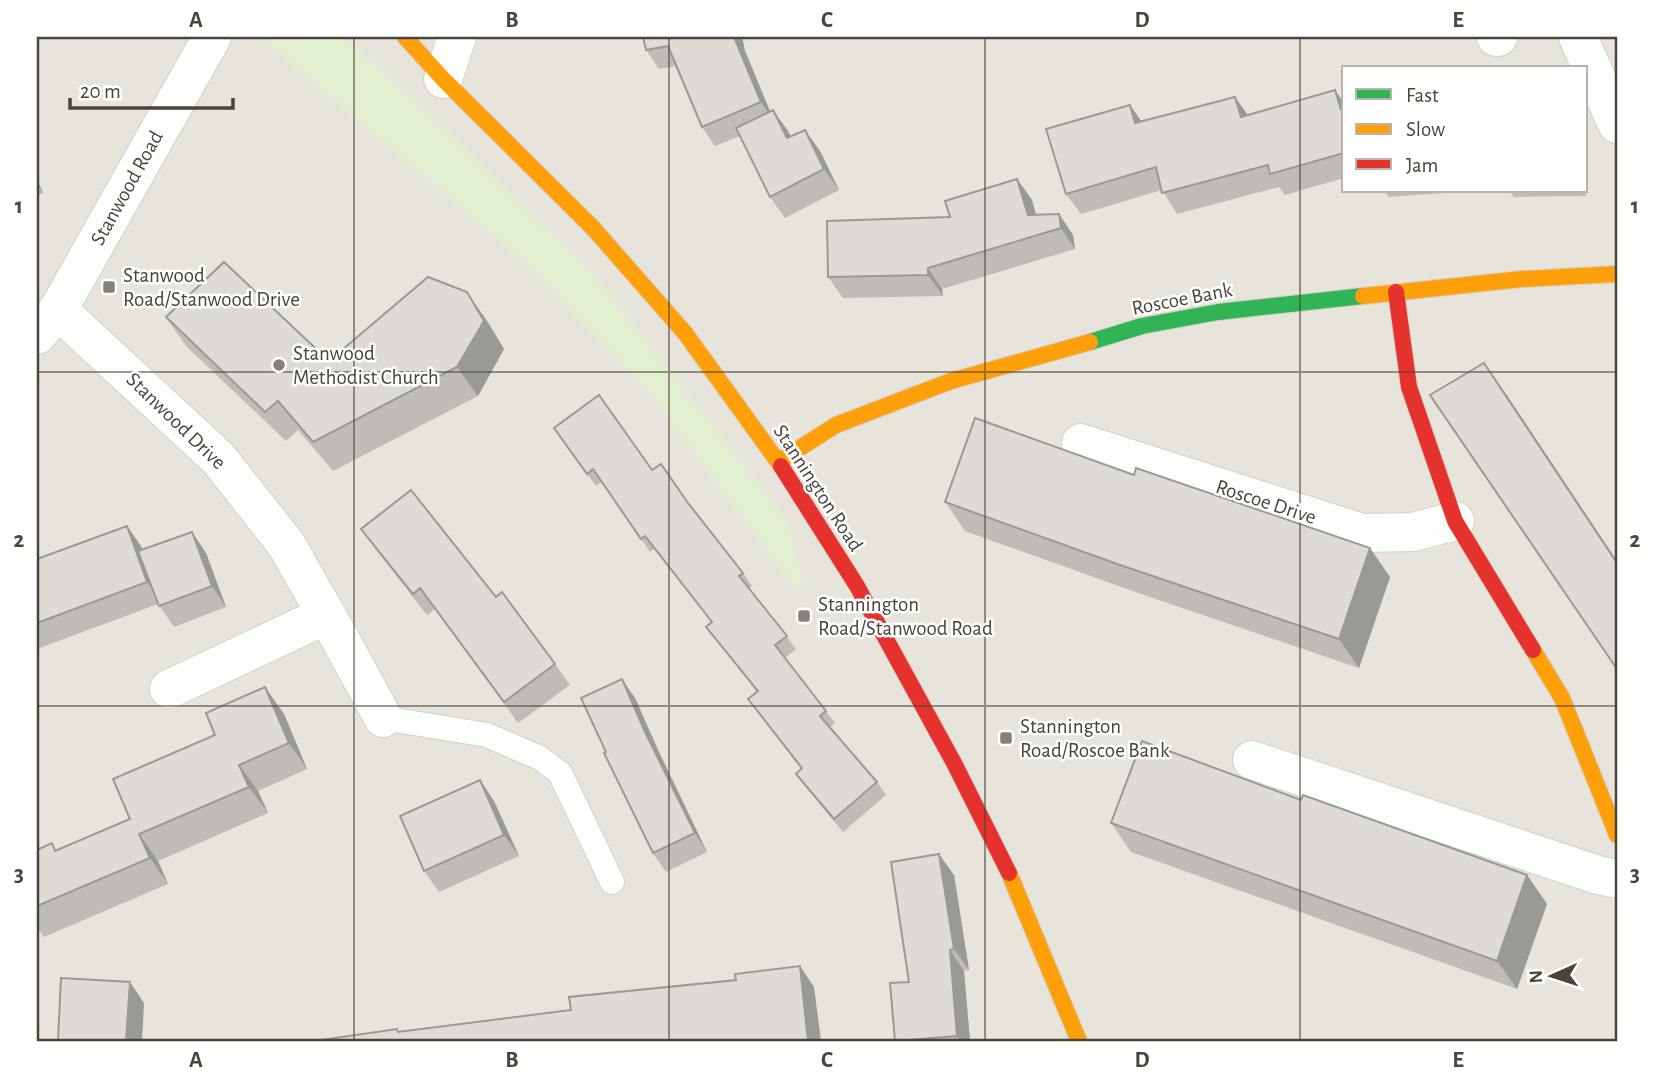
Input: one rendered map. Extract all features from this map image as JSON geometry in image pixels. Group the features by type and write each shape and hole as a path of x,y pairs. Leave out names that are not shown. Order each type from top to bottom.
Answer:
{"street":[{"name":"Stanwood Road","path":"47,322 212,37"},
{"name":"Stannington Road","path":"405,37 443,79 602,239 685,333 778,461 857,586 954,763 1014,883 1079,1041"},
{"path":"443,79 457,37"},
{"path":"1578,37 1617,124"},
{"name":"Roscoe Bank","path":"778,461 836,425 951,381 1142,326 1217,312 1396,292 1522,279 1617,274"},
{"path":"1396,292 1409,387 1455,521 1562,698 1617,835"},
{"name":"Stanwood Drive","path":"47,322 218,458 286,544 383,718"},
{"name":"Roscoe Drive","path":"1081,443 1362,533 1413,533 1455,521"},
{"path":"169,689 327,615"},
{"path":"1252,760 1617,879"}],"lane":[{"path":"383,718 487,735 540,758 560,773 612,882"}],"shaded area":[{"path":"37,37 1617,37 1617,1041 37,1041"}],"green space":[{"path":"274,37 341,37 389,75 590,270 788,521 803,582 795,589 655,400 532,269 268,44"}],"building":[{"path":"643,37 734,37 761,102 702,127 668,46 646,50"},
{"path":"1335,90 1342,110 1342,154 1270,174 1268,165 1162,193 1156,167 1066,194 1046,129 1130,105 1135,123 1235,97 1241,117"},
{"path":"773,110 787,138 805,130 824,169 770,197 736,128"},
{"path":"1017,179 1028,215 1059,214 1061,228 928,268 928,275 828,277 827,221 950,217 945,201"},
{"path":"224,262 329,361 428,277 467,292 484,321 457,367 313,442 278,401 265,412 166,317"},
{"path":"1484,363 1617,563 1617,669 1430,395"},
{"path":"599,395 652,470 661,464 743,573 739,576 787,636 775,645 826,711 820,716 877,782 834,819 796,774 802,768 748,699 758,691 706,627 712,622 645,536 641,539 593,469 587,474 554,428"},
{"path":"975,418 1134,475 1136,468 1370,548 1339,639 945,502"},
{"path":"411,490 496,597 502,592 555,664 504,702 420,588 413,594 361,529"},
{"path":"127,526 147,582 37,623 37,559"},
{"path":"192,532 212,586 159,606 138,551"},
{"path":"622,679 695,833 653,853 604,753 606,752 581,698"},
{"path":"265,687 289,743 239,765 249,787 139,834 150,858 37,906 37,850 52,843 55,851 130,819 113,779 215,735 206,713"},
{"path":"1142,741 1301,800 1303,795 1527,875 1497,961 1111,823"},
{"path":"480,780 504,835 424,871 400,816"},
{"path":"939,854 954,949 950,950 957,1036 895,1041 890,983 909,982 891,862"},
{"path":"800,966 808,1041 314,1041 571,1010 569,997 736,980 735,974"},
{"path":"61,978 130,982 126,1041 58,1041"}],"traffic: fast":[{"path":"1090,342 1142,326 1218,312 1363,296"}],"traffic: slow":[{"path":"405,37 443,79 593,228 685,333 781,466"},
{"path":"1363,296 1522,279 1617,274"},
{"path":"778,462 836,425 951,381 1090,342"},
{"path":"1533,650 1562,698 1617,835"},
{"path":"1009,873 1079,1041"}],"traffic: jam":[{"path":"1396,292 1409,387 1455,521 1533,650"},
{"path":"781,466 857,586 954,763 1009,873"}],"place":[{"name":"Stanwood Road/Stanwood Drive","path":"109,287"},
{"name":"Stanwood Methodist Church","path":"279,365"},
{"name":"Stannington Road/Stanwood Road","path":"804,616"},
{"name":"Stannington Road/Roscoe Bank","path":"1006,738"}]}
